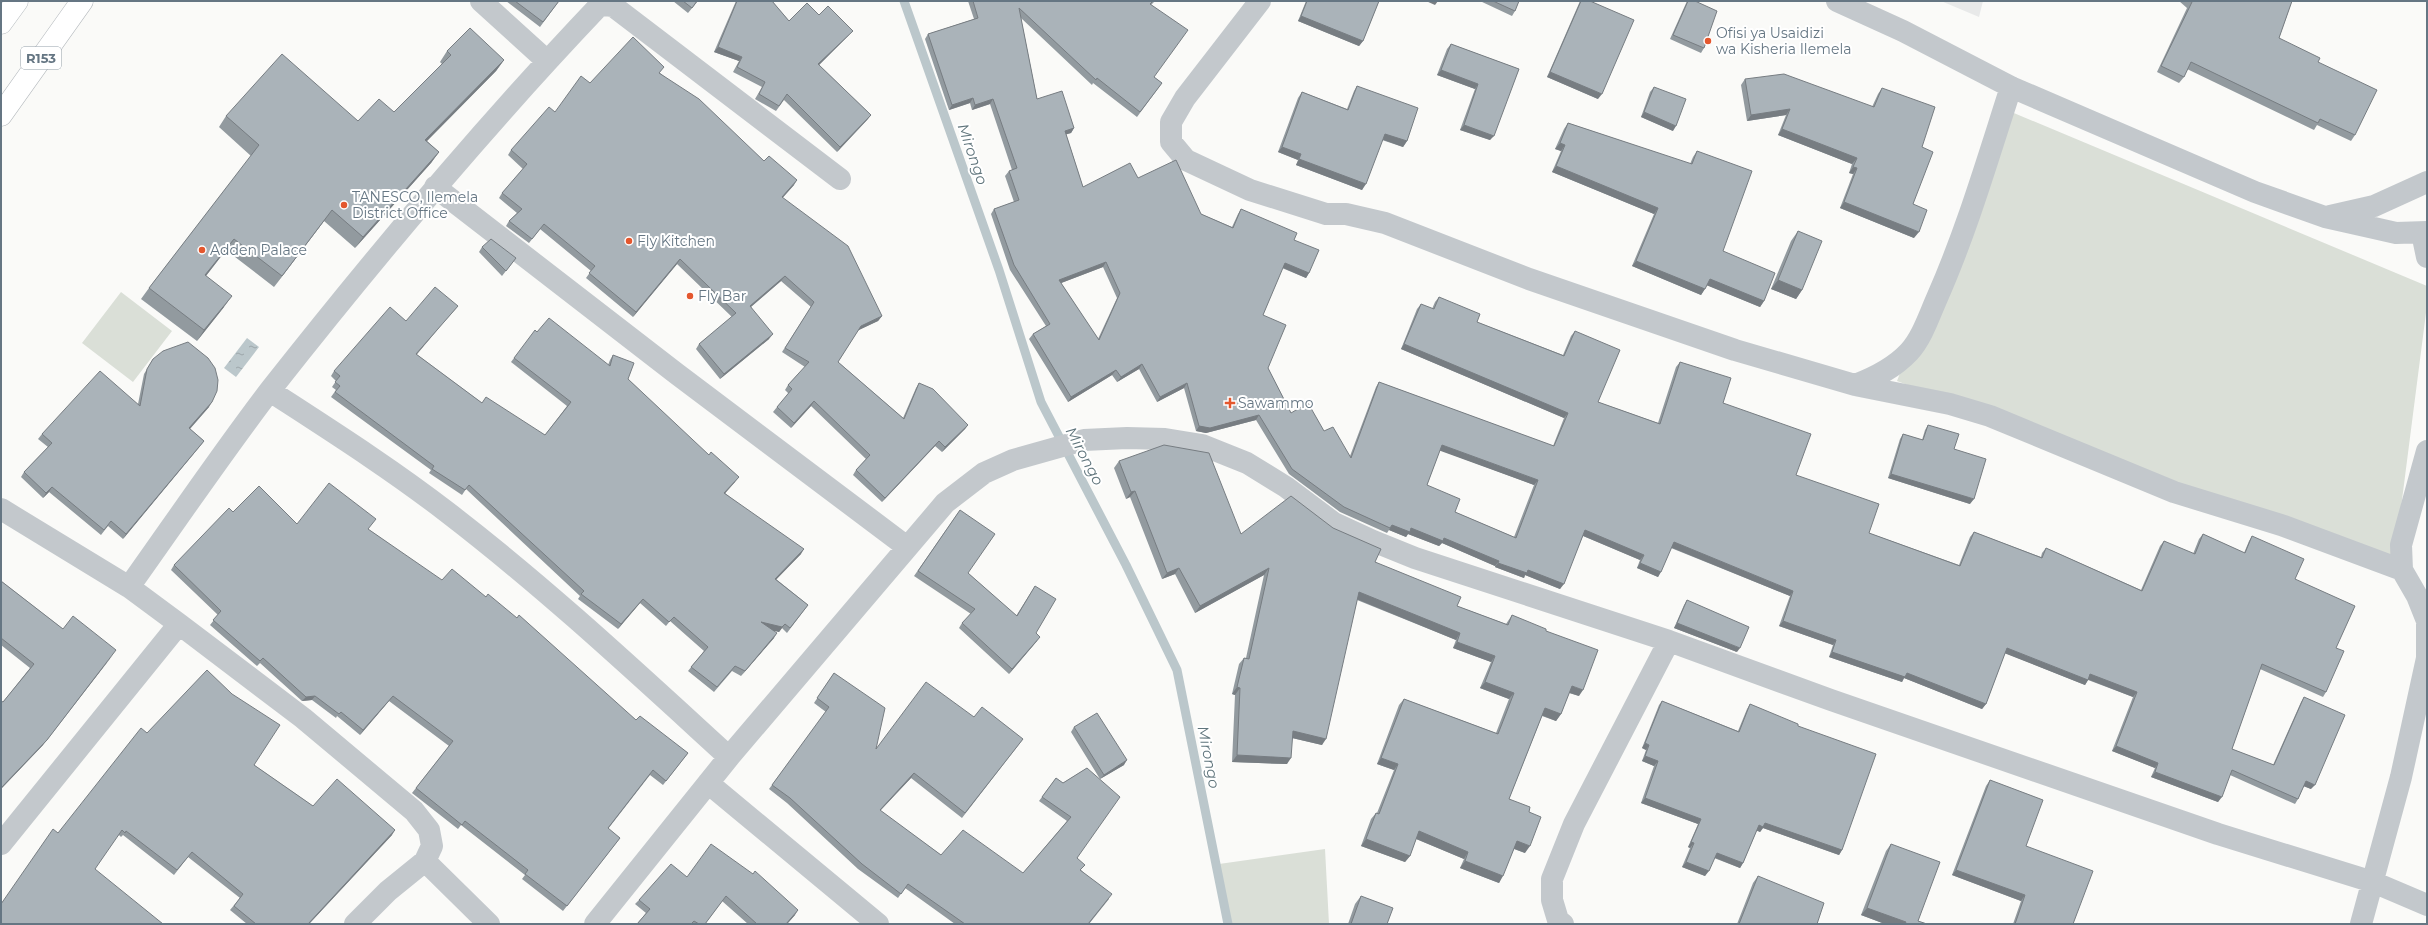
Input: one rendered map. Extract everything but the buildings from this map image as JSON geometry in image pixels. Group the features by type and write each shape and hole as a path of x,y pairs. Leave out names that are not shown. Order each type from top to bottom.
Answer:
{"main road":[{"path":"1,23 17,1"},
{"name":"R153","path":"1,115 82,1"}],"street":[{"path":"481,1 547,61"},
{"path":"1260,1 1185,98 1171,122 1171,142 1186,160 1250,190 1326,214 1354,215 1385,223 1606,306 1735,350 1855,385 1950,404 1990,416 2167,489 2274,522 2402,570"},
{"path":"1837,1 1903,31 2011,87 2255,192 2325,217 2396,234 2425,232 2427,257"},
{"path":"129,587 270,391 435,187 547,61 598,7 608,4 840,179"},
{"path":"1855,385 1876,377 1894,366 1910,351 1922,331 1962,235 2011,87"},
{"path":"2325,217 2374,206 2427,182"},
{"path":"435,187 677,374 907,547"},
{"path":"270,391 380,463 511,563 729,757"},
{"path":"595,924 729,757 945,503 984,473 1013,460 1084,440 1127,438 1165,439 1202,445 1247,463 1286,487 1334,523 1373,542 1503,588 1668,641 2218,834 2373,882 2427,905"},
{"path":"2361,924 2402,776 2427,658 2427,621 2417,596 2402,570 2401,545 2427,451"},
{"path":"1,509 129,587 303,718 414,811 429,830 432,846 425,861 388,891 355,924"},
{"path":"1,844 179,624"},
{"path":"1563,924 1558,920 1552,900 1552,879 1574,824 1668,641"},
{"path":"708,783 878,924"},
{"path":"425,861 489,924"}],"shaded area":[{"path":"1941,1 1983,1 1979,17"},
{"path":"2002,108 2427,286 2427,305 2393,570 1897,381"},
{"path":"121,292 172,331 133,382 82,343"},
{"path":"1325,849 1329,924 1227,924 1219,864"}],"water":[{"path":"247,338 259,347 236,377 224,368"}],"waterway":[{"name":"Mirongo","path":"904,1 999,270 1041,402 1126,565 1177,670 1228,924"}],"place":[{"name":"Ofisi ya Usaidizi wa Kisheria Ilemela","path":"1708,41"},
{"name":"TANESCO, Ilemela District Office","path":"344,205"},
{"name":"Fly Kitchen","path":"629,241"},
{"name":"Adden Palace","path":"202,250"},
{"name":"Fly Bar","path":"690,296"},
{"name":"Sawammo","path":"1230,403"}]}
